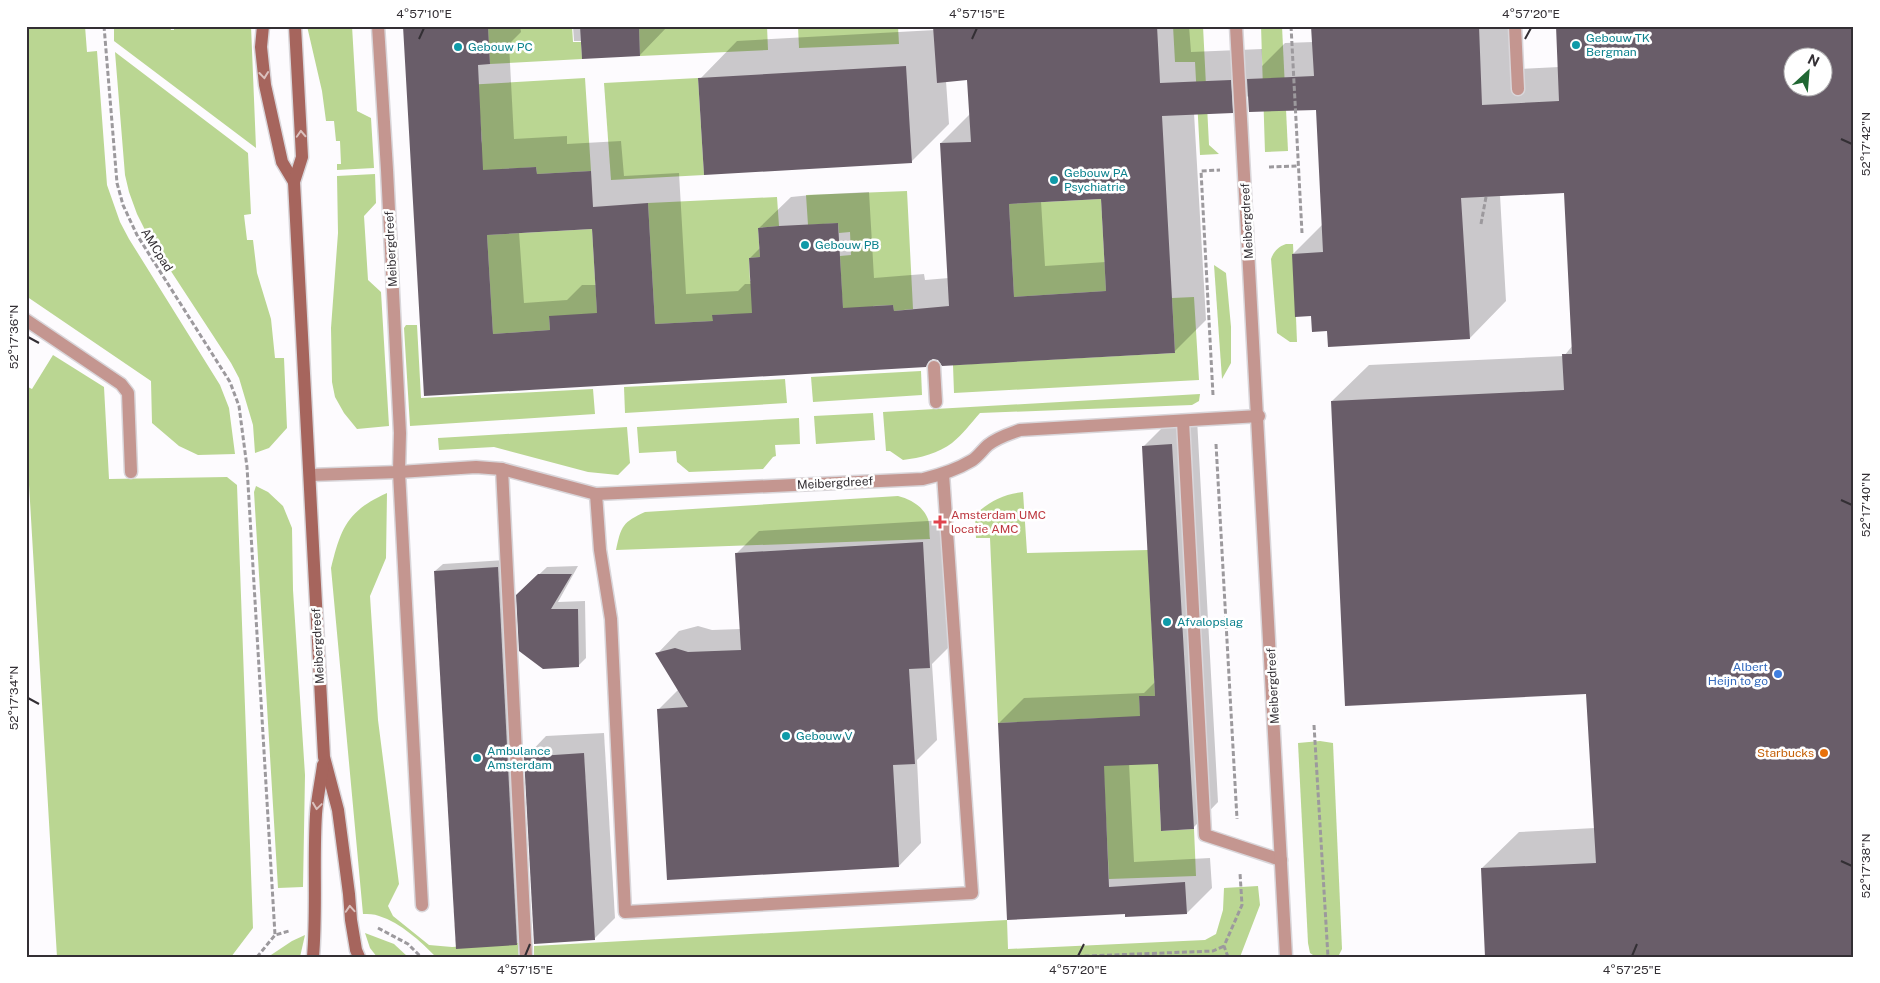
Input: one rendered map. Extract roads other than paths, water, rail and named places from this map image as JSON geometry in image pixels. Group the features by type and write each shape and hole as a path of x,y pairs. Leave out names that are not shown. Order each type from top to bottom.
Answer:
{"street":[{"name":"Meibergdreef","path":"263,26 262,46 265,85 282,162 294,182"},
{"name":"Meibergdreef","path":"294,26 302,157 294,182 324,757 316,813 314,891 316,924 313,957"},
{"name":"Meibergdreef","path":"378,26 399,404 400,472"},
{"name":"Meibergdreef","path":"1236,26 1251,310 1259,416 1286,957"},
{"path":"1515,26 1518,89"},
{"path":"26,320 121,384 128,393 131,472"},
{"path":"934,367 936,402"},
{"name":"Meibergdreef","path":"310,475 476,467 502,469 596,494 923,478 943,474 973,459 987,445 1001,436 1020,430 1259,416"},
{"path":"1183,421 1205,835 1281,860"},
{"path":"502,469 526,957"},
{"path":"400,472 422,906"},
{"path":"596,494 600,550 611,618 625,912 972,893 943,474"},
{"name":"Meibergdreef","path":"324,757 338,810 351,920 359,957"}],"place":[{"name":"Gebouw TK Bergman","path":"1576,45"},
{"name":"Gebouw PC","path":"458,47"},
{"name":"Gebouw PA Psychiatrie","path":"1054,180"},
{"name":"Gebouw PB","path":"805,245"},
{"name":"Amsterdam UMC locatie AMC","path":"940,522"},
{"name":"Afvalopslag","path":"1167,622"},
{"name":"Albert Heijn to go","path":"1778,674"},
{"name":"Gebouw V","path":"786,736"},
{"name":"Starbucks","path":"1824,753"},
{"name":"Ambulance Amsterdam","path":"477,758"}]}
